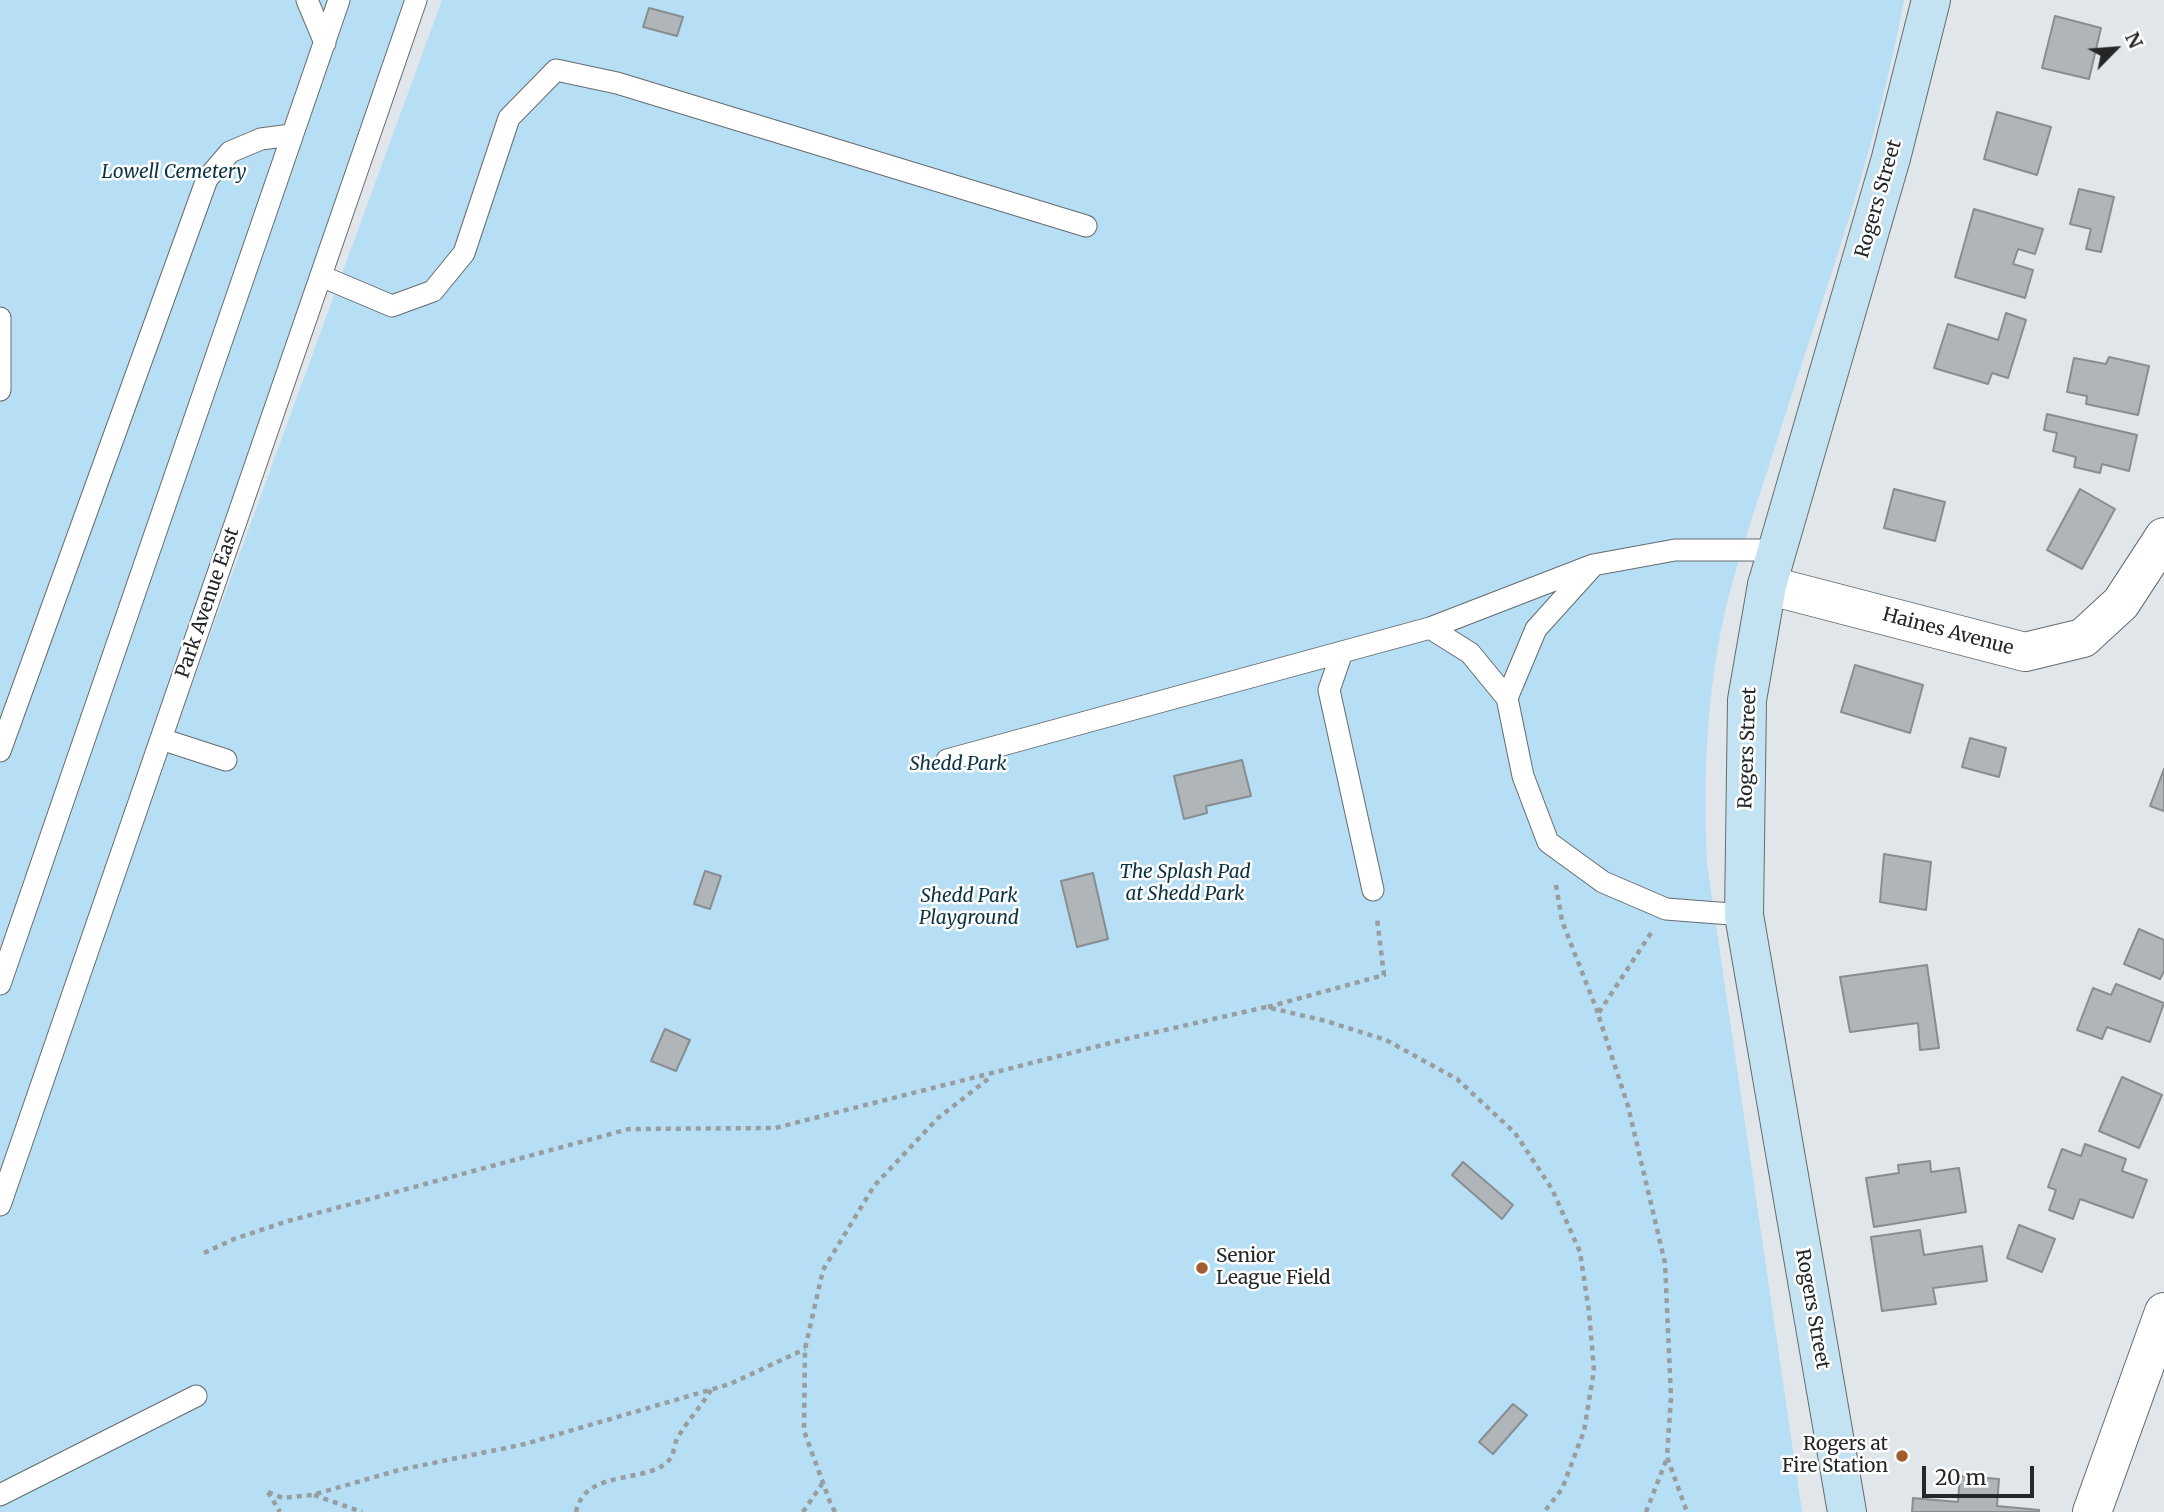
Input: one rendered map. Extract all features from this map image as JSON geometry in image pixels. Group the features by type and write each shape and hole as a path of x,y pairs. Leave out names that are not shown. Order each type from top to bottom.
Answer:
{"main road":[{"name":"Rogers Street","path":"1847,1512 1744,915 1747,700 1772,567 1891,158 1931,0"}],"street":[{"name":"Haines Avenue","path":"1772,567 2025,652 2083,638 2121,603 2164,537"},
{"path":"2092,1512 2152,1380 2164,1312"}],"lane":[{"path":"307,0 325,43"},
{"path":"0,984 339,0"},
{"name":"Park Avenue East","path":"0,1205 416,0"},
{"path":"321,276 392,306 433,291 464,253 509,118 556,70 617,83 1086,226"},
{"path":"0,751 207,179 230,152 261,139 291,135"},
{"path":"0,318 0,390"},
{"path":"947,760 1430,628 1593,565 1675,550 1772,567"},
{"path":"1507,698 1536,629 1593,565"},
{"path":"1430,628 1470,653 1507,698 1523,776 1548,842 1603,882 1666,909 1744,915"},
{"path":"1342,652 1329,690 1373,890"},
{"path":"161,739 226,760"},
{"path":"0,1495 196,1396"}],"path":[{"path":"1548,842 1562,921 1598,1014 1628,1106 1665,1263 1671,1397 1667,1457 1646,1512"},
{"path":"204,1253 234,1239 288,1221 629,1129 775,1128 1130,1038 1266,1007 1384,975 1373,890"},
{"path":"1598,1014 1666,909"},
{"path":"1266,1007 1326,1021 1386,1040 1457,1079 1515,1133 1552,1189 1580,1252 1594,1370 1584,1431 1562,1489 1544,1512"},
{"path":"835,1512 804,1431 805,1349 823,1270 874,1186 938,1118 995,1074"},
{"path":"280,1512 268,1492 283,1498 312,1495 400,1470 525,1444 730,1384 805,1349"},
{"path":"576,1512 578,1501 595,1486 660,1467 670,1459 676,1441 712,1390"},
{"path":"1667,1457 1687,1512"},
{"path":"803,1512 823,1483"},
{"path":"312,1495 362,1512"}],"green space":[{"name":"Lowell Cemetery","path":"0,0 415,0 0,1205"},
{"name":"Shedd Park","path":"442,0 1904,0 1863,172 1735,573 1718,647 1708,728 1707,864 1802,1512 0,1512 0,1210"}],"building":[{"path":"649,8 683,17 677,36 643,27"},
{"path":"2055,16 2101,28 2089,79 2042,68"},
{"path":"1997,112 2051,127 2037,175 1984,159"},
{"path":"2079,189 2114,197 2101,252 2086,249 2091,229 2070,224"},
{"path":"1974,209 2043,229 2035,254 2018,249 2013,264 2033,270 2025,298 1955,277"},
{"path":"2006,313 2026,320 2008,378 1992,373 1988,384 1934,368 1948,324 1998,340"},
{"path":"2109,357 2149,366 2138,415 2086,404 2087,396 2067,392 2074,358 2106,364"},
{"path":"2047,414 2137,435 2129,471 2102,464 2100,473 2074,467 2076,457 2053,451 2057,433 2044,430"},
{"path":"1894,489 1945,502 1935,541 1884,528"},
{"path":"2080,489 2115,509 2082,569 2047,550"},
{"path":"1855,665 1923,685 1910,733 1841,712"},
{"path":"1970,738 2006,748 1999,777 1962,767"},
{"path":"1242,760 1251,796 1206,806 1207,813 1184,819 1174,776"},
{"path":"2164,769 2164,811 2150,806"},
{"path":"1884,854 1931,862 1926,910 1880,902"},
{"path":"705,871 721,876 710,909 694,904"},
{"path":"1093,873 1108,939 1077,947 1061,881"},
{"path":"2139,929 2164,940 2164,971 2160,979 2124,964"},
{"path":"1927,965 1939,1048 1920,1050 1918,1023 1850,1032 1840,977"},
{"path":"2116,984 2164,1003 2150,1042 2107,1027 2102,1039 2077,1030 2093,988 2111,995"},
{"path":"665,1029 690,1040 676,1071 651,1061"},
{"path":"2122,1077 2162,1095 2139,1148 2099,1131"},
{"path":"2085,1144 2126,1159 2122,1171 2147,1180 2133,1218 2080,1199 2073,1219 2049,1210 2056,1190 2048,1187 2062,1149 2081,1156"},
{"path":"1930,1161 1931,1172 1959,1168 1966,1212 1874,1227 1866,1178 1899,1173 1898,1165"},
{"path":"1463,1162 1513,1205 1502,1219 1452,1175"},
{"path":"2019,1225 2055,1239 2042,1272 2007,1258"},
{"path":"1920,1230 1924,1255 1982,1246 1987,1281 1933,1288 1936,1304 1882,1311 1871,1237"},
{"path":"1513,1404 1527,1415 1493,1454 1479,1442"},
{"path":"1960,1476 1999,1479 1997,1506 2039,1512 1912,1512 1913,1498 1958,1502"}],"place":[{"name":"Senior League Field","path":"1202,1268"},
{"name":"Rogers at Fire Station","path":"1902,1456"}],"park label":[{"name":"The Splash Pad at Shedd Park","path":"1185,884"},
{"name":"Shedd Park Playground","path":"969,908"}]}
